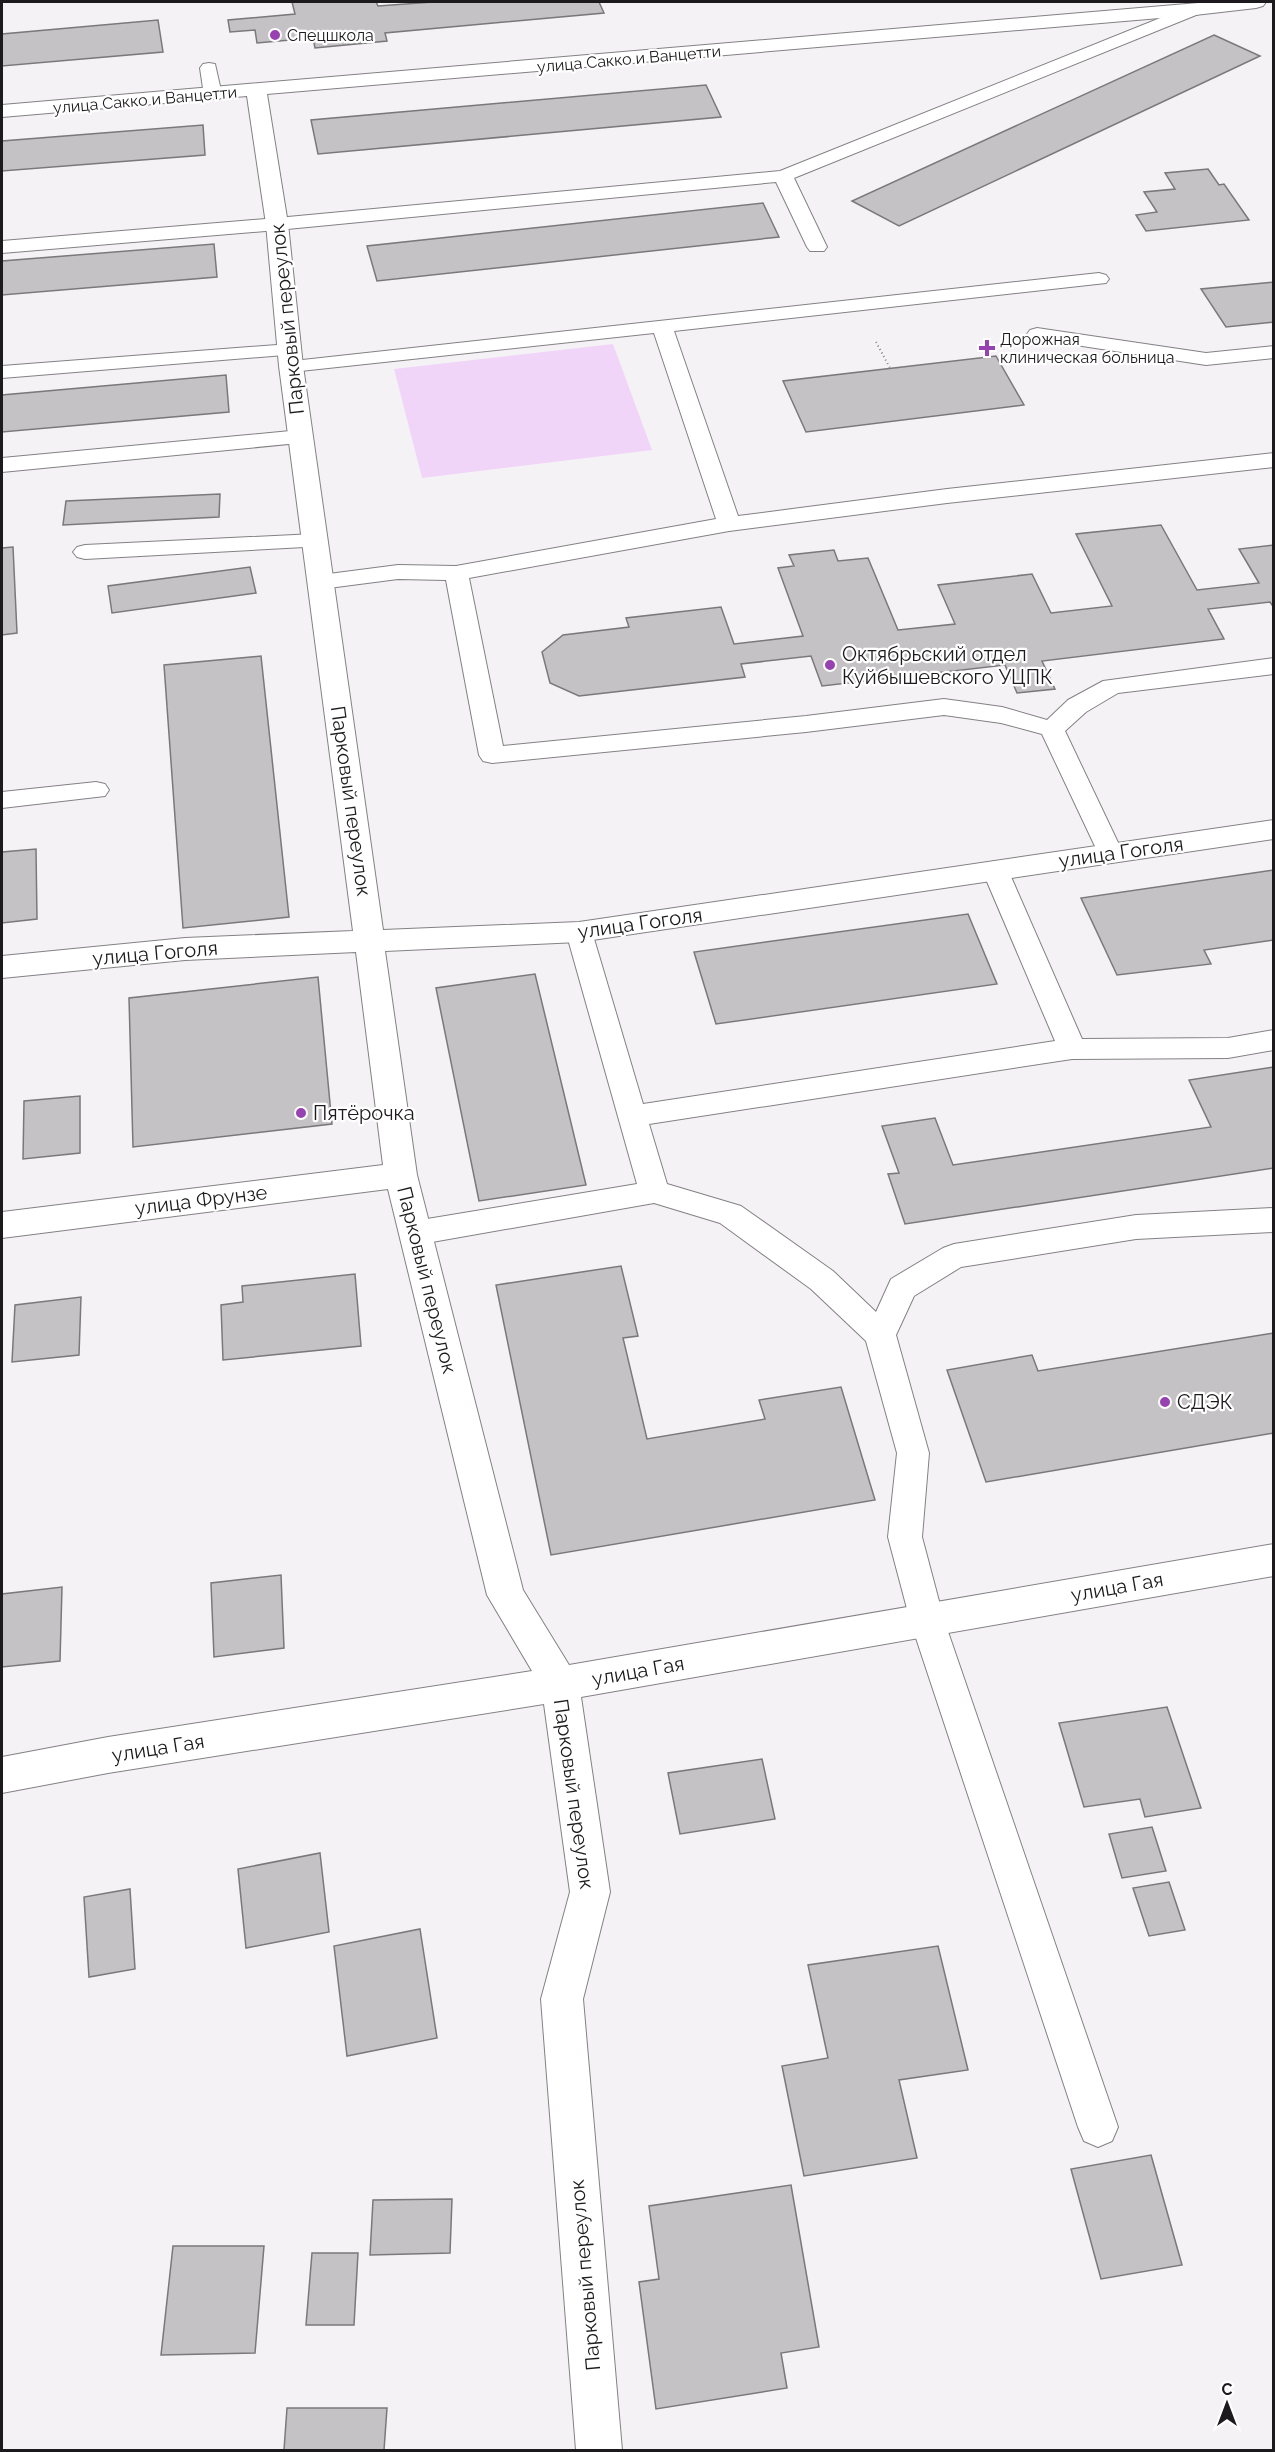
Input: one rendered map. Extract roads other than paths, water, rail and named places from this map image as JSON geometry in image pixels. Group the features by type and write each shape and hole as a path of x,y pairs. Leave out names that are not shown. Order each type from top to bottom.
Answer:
{"street":[{"name":"улица Сакко и Ванцетти","path":"2,111 213,95 1256,2"},
{"name":"Парковый переулок","path":"256,91 277,224 290,358 401,1175 506,1595 560,1684 590,1892 562,1999 599,2451"},
{"name":"улица Гоголя","path":"2,967 185,949 579,932 1274,829"},
{"name":"улица Фрунзе","path":"2,1225 401,1175"},
{"name":"улица Гая","path":"2,1775 108,1755 560,1684 1274,1560"}],"lane":[{"path":"2,247 277,224 783,176 1195,9"},
{"path":"209,68 213,95"},
{"path":"783,176 817,247"},
{"path":"2,372 290,358 662,325 1100,279"},
{"path":"662,325 729,524"},
{"path":"1037,334 1206,359 1274,352"},
{"path":"2,465 301,436"},
{"path":"321,582 398,572 456,573 729,524 946,496 1274,460"},
{"path":"85,552 315,541"},
{"path":"456,573 492,755 806,724 944,707 1002,715 1052,729 1110,853"},
{"path":"1052,729 1077,706 1112,686 1274,666"},
{"path":"2,800 96,790"},
{"path":"995,870 1072,1049"},
{"path":"579,932 654,1192"},
{"path":"632,1116 1072,1049 1228,1048 1274,1040"},
{"path":"415,1233 654,1192 730,1214 822,1280 880,1335 913,1453 905,1537 927,1620 1098,2127"},
{"path":"880,1335 903,1288 954,1256 1136,1227 1274,1220"}],"place":[{"name":"Спецшкола","path":"275,35"},
{"name":"Дорожная клиническая больница","path":"987,348"},
{"name":"Октябрьский отдел Куйбышевского УЦПК","path":"830,665"},
{"name":"Пятёрочка","path":"301,1113"},
{"name":"СДЭК","path":"1165,1402"}]}
